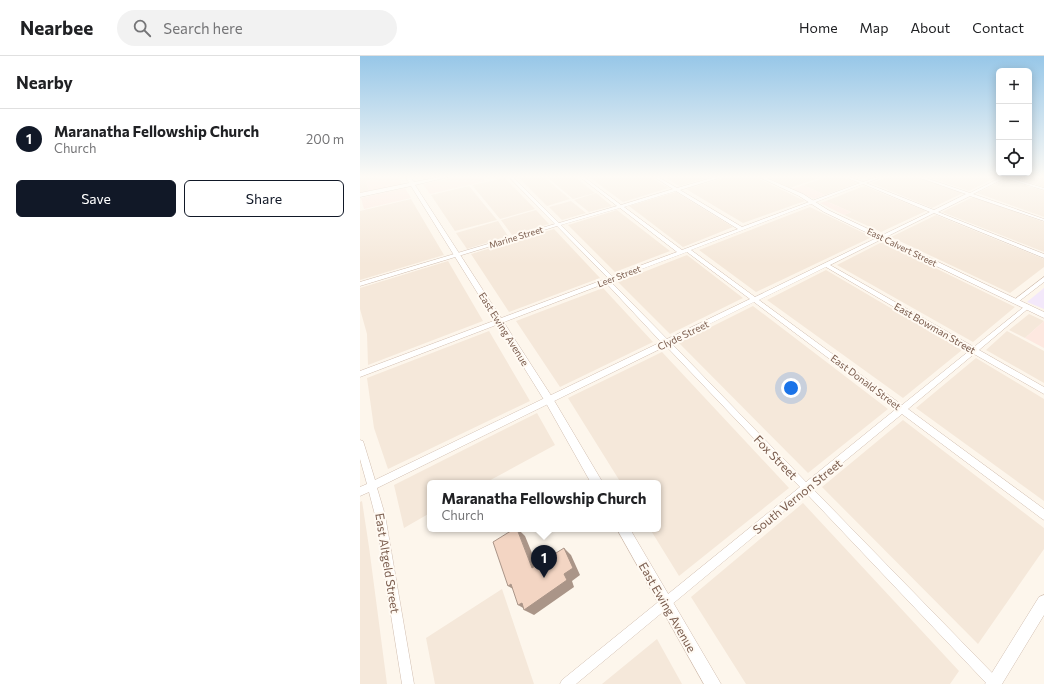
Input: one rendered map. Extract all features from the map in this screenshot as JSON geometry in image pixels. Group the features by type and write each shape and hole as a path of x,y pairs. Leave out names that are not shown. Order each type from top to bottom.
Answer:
{"street":[{"name":"East Ewing Avenue","path":"426,206 549,400 595,480"},
{"name":"Fox Street","path":"540,206 666,343 994,684"},
{"name":"Marine Street","path":"360,284 619,206"},
{"path":"620,206 681,252"},
{"path":"705,206 742,229"},
{"name":"Leer Street","path":"360,374 801,206"},
{"name":"East Calvert Street","path":"821,206 1044,315"},
{"path":"922,206 1044,256"},
{"name":"Clyde Street","path":"360,492 944,206"},
{"path":"1005,206 1044,220"},
{"name":"East Donald Street","path":"688,250 1044,515"},
{"name":"East Bowman Street","path":"826,265 1044,391"},
{"path":"1016,301 1044,279"},
{"name":"South Vernon Street","path":"566,684 1027,307"},
{"name":"East Altgeld Street","path":"360,444 380,515 408,684"},
{"name":"East Ewing Avenue","path":"625,532 713,684"},
{"path":"994,684 1044,602"}],"shaded area":[{"path":"363,206 376,206 364,209"},
{"path":"380,206 415,206 444,255 360,280 360,211"},
{"path":"439,206 486,206 497,220 455,231"},
{"path":"490,206 532,206 535,209 500,219"},
{"path":"578,206 586,213 562,220 549,207"},
{"path":"582,206 611,206 589,212"},
{"path":"629,206 699,206 733,227 683,247"},
{"path":"715,206 790,206 743,223"},
{"path":"827,206 838,206 851,212 844,215"},
{"path":"838,206 914,206 926,211 881,232 844,215 851,212"},
{"path":"954,206 999,206 1044,222 1044,252 942,212"},
{"path":"1014,206 1044,206 1044,217"},
{"path":"810,207 872,237 756,292 699,250"},
{"path":"536,210 549,224 512,235 501,220"},
{"path":"617,210 670,251 615,272 568,225"},
{"path":"936,215 1044,259 1044,267 1010,293 891,237"},
{"path":"498,221 508,236 467,249 456,233"},
{"path":"554,229 600,278 509,312 471,254"},
{"path":"882,242 1015,307 973,342 837,265"},
{"path":"687,255 743,298 670,334 618,282"},
{"path":"448,261 483,321 368,365 367,334 360,309 360,288"},
{"path":"826,270 962,350 903,398 767,300"},
{"path":"603,288 653,342 560,387 516,321"},
{"path":"1044,288 1044,309 1027,302"},
{"path":"753,306 888,409 808,473 679,343"},
{"path":"1029,314 1044,321 1025,338 1009,330"},
{"path":"1044,321 1044,348 1025,338"},
{"path":"489,331 530,401 388,469 374,428 367,378"},
{"path":"1007,331 1044,351 1044,383 986,350"},
{"path":"662,352 789,488 679,576 652,532 661,532 661,480 619,480 568,398"},
{"path":"976,358 1044,399 1044,501 916,408"},
{"path":"537,413 555,445 491,480 427,480 427,515 404,528 394,485"},
{"path":"903,420 1044,528 1044,549 978,644 822,487"},
{"path":"362,501 387,684 360,684 360,502"},
{"path":"803,503 959,671 950,684 746,684 691,597"},
{"path":"502,589 534,684 435,684 426,638"},
{"path":"657,639 682,684 602,684"}],"building":[{"path":"509,532 518,532 532,568 564,548 573,568 564,574 567,580 524,610 522,603 518,605 511,584 508,586 493,542"}],"place":[{"name":"Maranatha Fellowship Church","path":"544,578"}]}
